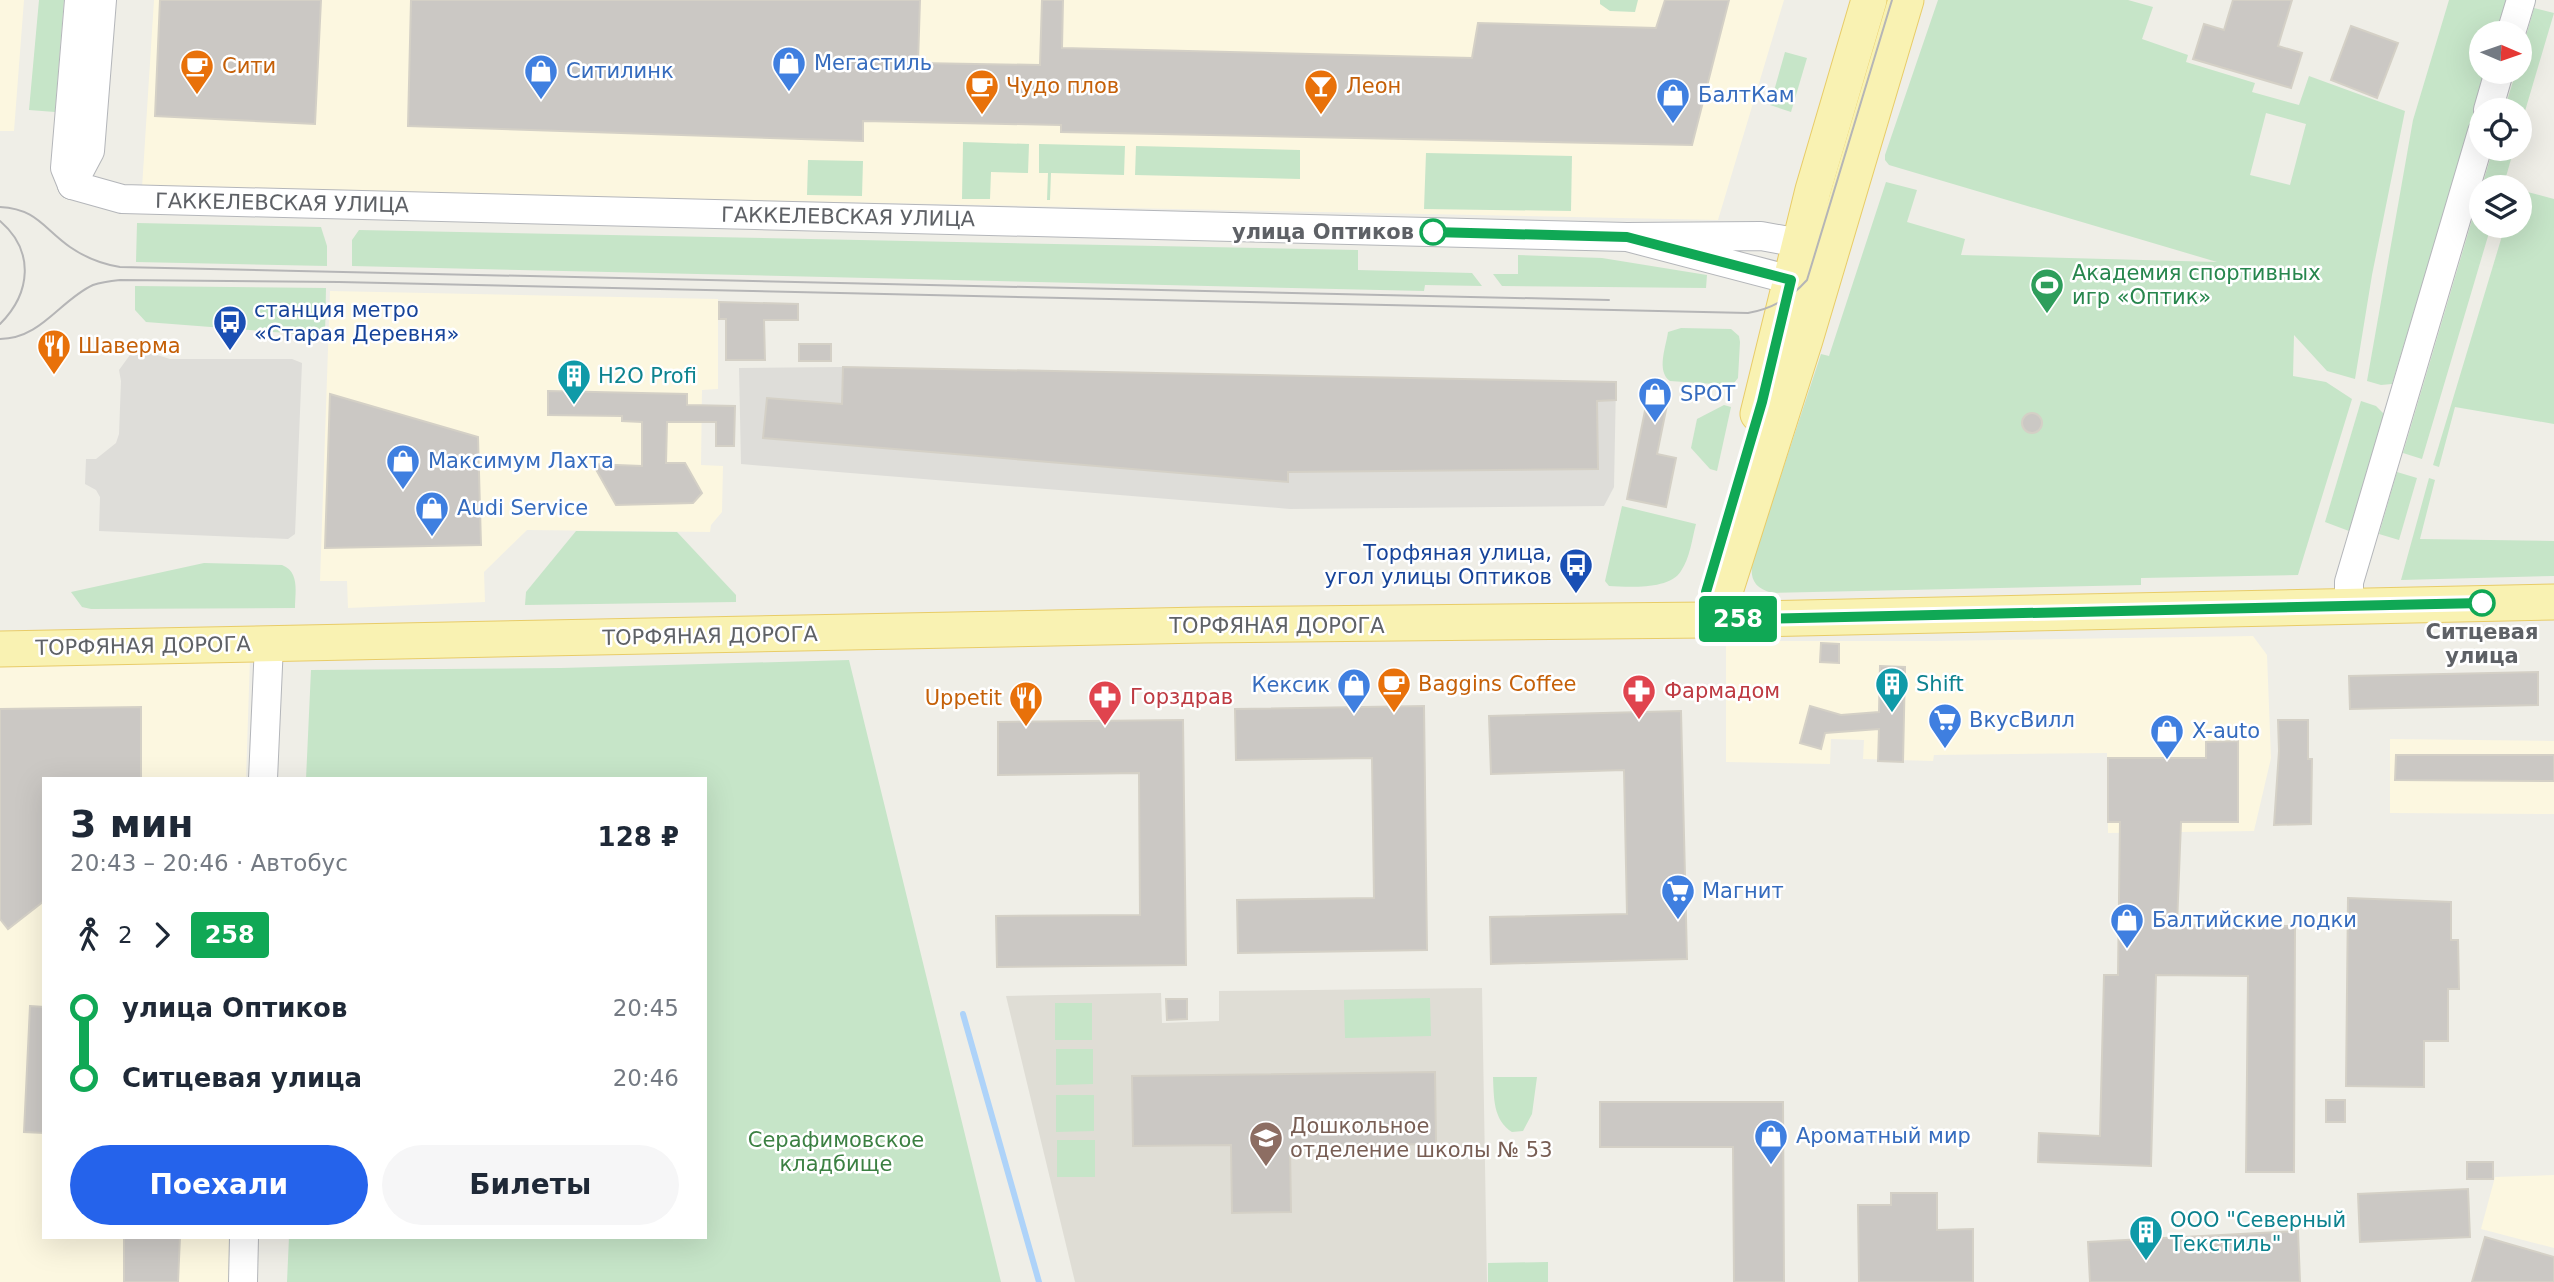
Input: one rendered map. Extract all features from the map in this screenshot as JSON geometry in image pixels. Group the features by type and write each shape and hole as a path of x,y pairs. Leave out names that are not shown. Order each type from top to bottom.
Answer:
{"main road":[{"path":"1708,620 1706,592 1762,402 1813,190 1869,0"},
{"path":"1708,620 1724,595 1906,0"},
{"name":"ТОРФЯНАЯ ДОРОГА","path":"0,649 1203,625 1708,620 2554,602"}],"street":[{"path":"72,185 65,168 79,0"},
{"path":"72,185 90,151 102,0"},
{"path":"2515,21 2521,0"},
{"path":"2349,606 2352,568 2473,161"},
{"name":"ГАККЕЛЕВСКАЯ УЛИЦА","path":"72,185 122,199 1627,237 1760,236 1800,243"},
{"name":"ГАККЕЛЕВСКАЯ УЛИЦА","path":"1627,237 1791,280"},
{"path":"1791,280 1826,266 1800,243"},
{"path":"263,777 269,644"},
{"path":"243,1282 244,1239"}],"shaded area":[{"path":"0,0 24,0 14,131 0,131"},
{"path":"154,0 1784,0 1718,220 142,188"},
{"path":"330,291 718,299 718,389 702,390 701,465 723,466 722,512 711,525 710,532 527,530 484,572 485,602 348,608 347,581 320,581"},
{"path":"135,348 170,359 292,359 302,363 295,534 288,539 99,531 100,497 96,490 85,484 86,459 96,459 116,443 119,434 119,370"},
{"path":"842,367 1616,382 1614,487 1604,506 1290,509 741,464 739,368"},
{"path":"2253,636 2267,655 2271,758 2254,831 2108,833 2107,753 1934,755 1933,761 1863,759 1864,740 1831,739 1830,764 1726,762 1726,641"},
{"path":"250,658 246,777 42,777 42,1239 231,1239 230,1282 0,1282 0,663"},
{"path":"2390,739 2554,741 2554,814 2390,813"},
{"name":"Дошкольное отделение школы № 53","path":"1482,988 1487,1282 1075,1282 1006,996 1161,993 1162,1023 1219,1021 1219,991"},
{"path":"2554,1175 2554,1248 2481,1229 2495,1177"}],"green space":[{"path":"39,0 64,0 55,112 29,110"},
{"path":"1600,0 1638,0 1635,12 1610,11 1600,4"},
{"path":"1938,0 2128,0 2153,7 2142,39 2188,55 2186,62 2255,83 2252,92 2299,105 2309,76 2405,111 2372,275 2355,379 2327,371 2294,335 2293,376 2326,382 2352,399 2298,575 2141,578 2141,585 1772,593 1758,586 1753,579 1752,563 1821,354 1829,356 1886,182 1917,190 1907,222 1965,239 1961,255 2217,262 1889,165 1885,155","holes":["2266,113 2306,124 2290,185 2250,175"]},
{"path":"2449,0 2507,0 2501,21 2469,21 2469,84 2482,84 2478,98 2469,98 2469,128 2392,384 2381,385 2367,381 2413,120"},
{"path":"2534,8 2554,13 2529,98 2508,98 2512,84 2532,84 2530,21"},
{"path":"1785,52 1807,58 1791,112 1770,105"},
{"path":"963,142 1029,144 1028,173 991,172 990,199 962,199"},
{"path":"1039,144 1125,146 1124,175 1051,173 1050,200 1047,200 1048,173 1039,173"},
{"path":"1136,146 1300,150 1300,179 1135,175"},
{"path":"1426,153 1572,156 1571,211 1424,209"},
{"path":"808,160 863,161 862,196 807,195"},
{"path":"2489,161 2511,161 2506,175 2485,175"},
{"path":"2532,193 2554,199 2554,424 2455,407 2439,467 2433,465 2501,238 2532,238"},
{"path":"137,223 321,227 327,246 327,266 136,262"},
{"path":"359,230 1358,250 1358,270 1472,273 1482,286 1425,285 1424,291 352,266 352,240"},
{"path":"2469,230 2469,238 2487,238 2422,459 2403,453"},
{"path":"1518,255 1602,258 1707,275 1706,288 1502,286 1493,274 1518,274"},
{"path":"135,286 326,288 325,336 146,322 135,310"},
{"path":"1681,328 1731,329 1739,336 1738,378 1734,383 1729,385 1670,381 1666,377 1663,365 1668,332"},
{"path":"2361,401 2376,406 2384,414 2349,531 2325,522"},
{"path":"1724,405 1731,407 1717,471 1710,469 1691,448 1697,419"},
{"path":"2397,472 2417,478 2399,540 2379,534"},
{"path":"2429,478 2435,480 2420,539 2554,541 2554,576 2401,580"},
{"path":"1622,506 1696,524 1687,560 1676,577 1668,582 1637,587 1609,586 1605,581"},
{"path":"576,531 677,532 736,595 736,602 525,605 526,592"},
{"path":"204,563 282,565 292,572 294,577 295,608 91,609 82,607 71,592"},
{"name":"Серафимовское кладбище","path":"849,660 1001,1282 287,1282 289,1239 707,1239 707,777 306,777 311,670 561,668"},
{"path":"1430,998 1431,1036 1345,1038 1344,1000"},
{"path":"1055,1003 1092,1003 1092,1040 1055,1040"},
{"path":"1056,1049 1093,1049 1093,1084 1056,1085"},
{"path":"1493,1077 1537,1077 1532,1114 1523,1131 1512,1132 1501,1121 1496,1108"},
{"path":"1056,1095 1094,1095 1094,1131 1056,1132"},
{"path":"1057,1140 1095,1140 1095,1177 1057,1177"},
{"path":"1548,1262 1548,1282 1488,1282 1488,1263"}],"building":[{"path":"160,0 321,0 315,124 155,116"},
{"path":"411,0 920,0 918,63 1040,65 1042,0 1063,0 1062,48 1472,58 1478,23 1656,28 1665,0 1729,0 1692,145 1061,132 1061,125 863,121 863,141 408,126"},
{"path":"2233,0 2292,0 2278,46 2302,53 2291,88 2193,59 2204,24 2224,30"},
{"path":"2351,26 2398,43 2377,98 2331,80"},
{"path":"719,302 798,304 798,320 764,320 765,360 726,360 726,319 719,319"},
{"path":"799,344 831,344 831,361 799,361"},
{"path":"843,367 1616,382 1616,400 1597,401 1598,469 1288,472 1288,482 763,438 767,398 842,404"},
{"path":"548,391 687,394 687,405 735,406 734,446 716,446 716,422 667,422 666,463 685,463 702,493 693,503 616,505 593,464 642,466 642,422 622,421 622,416 548,415"},
{"name":"Максимум Лахта","path":"330,394 478,437 481,545 325,548"},
{"path":"1648,396 1668,400 1657,454 1676,458 1666,507 1627,499"},
{"path":"2032,413 2039,416 2042,423 2039,430 2032,433 2025,430 2022,423 2025,416"},
{"path":"1821,643 1839,644 1839,663 1820,662"},
{"path":"1880,666 1905,667 1903,762 1878,761 1879,729 1825,733 1821,749 1800,743 1810,706 1841,715 1879,712"},
{"path":"2538,672 2538,705 2350,709 2349,676"},
{"path":"1424,706 1427,950 1238,953 1237,900 1374,898 1372,758 1236,760 1235,709"},
{"path":"141,707 141,777 42,777 42,903 8,929 0,919 0,709"},
{"path":"1681,711 1687,959 1491,964 1490,917 1627,914 1624,770 1491,774 1489,716"},
{"path":"1183,720 1186,965 997,967 996,916 1140,915 1139,773 998,775 998,722"},
{"path":"2278,720 2308,720 2308,759 2312,759 2311,824 2274,825 2279,751"},
{"path":"2238,741 2238,822 2181,822 2177,925 2295,926 2294,1172 2246,1172 2248,976 2156,975 2151,1166 2038,1162 2039,1133 2100,1136 2104,975 2118,975 2120,822 2108,822 2108,758 2206,758 2206,742"},
{"path":"2396,755 2554,755 2554,781 2395,780"},
{"path":"2348,898 2451,902 2451,940 2458,940 2459,989 2448,989 2448,1041 2424,1041 2424,1087 2346,1086"},
{"path":"1166,999 1187,999 1187,1019 1167,1020"},
{"path":"30,1006 42,1007 42,1133 24,1132"},
{"path":"1435,1072 1436,1144 1290,1146 1291,1212 1232,1213 1231,1145 1133,1146 1132,1076"},
{"path":"2326,1100 2345,1100 2345,1122 2326,1122"},
{"path":"1600,1102 1783,1102 1784,1282 1734,1282 1733,1147 1600,1147"},
{"path":"2467,1162 2493,1162 2493,1179 2467,1179"},
{"path":"2468,1189 2470,1237 2360,1242 2358,1194"},
{"path":"1891,1193 1937,1193 1937,1230 1973,1229 1973,1282 1859,1282 1858,1205 1891,1205"},
{"path":"2298,1231 2300,1282 2090,1282 2088,1242"},
{"path":"2485,1237 2554,1257 2554,1282 2472,1282"},
{"path":"124,1239 180,1239 178,1282 124,1282"}],"waterway":[{"path":"963,1014 1039,1282"}],"tram line":[{"path":"0,339 27,333 93,285 120,280 339,282 1748,313 1780,302 1807,280 1892,0"},
{"path":"0,207 23,211 82,254 120,267 1609,300"},
{"path":"0,221 19,245 25,272 18,299 0,324"}],"bus line":[{"name":"258","path":"1433,232 1627,237 1791,280 1762,402 1706,592 1708,620 2482,603"}],"place":[{"name":"Мегастиль","path":"789,93"},
{"name":"Сити","path":"197,96"},
{"name":"Ситилинк","path":"541,101"},
{"name":"Чудо плов","path":"982,116"},
{"name":"Леон","path":"1321,116"},
{"name":"БалтКам","path":"1673,125"},
{"name":"улица Оптиков","path":"1433,232"},
{"name":"Академия спортивных игр «Оптик»","path":"2047,315"},
{"name":"станция метро «Старая Деревня»","path":"230,352"},
{"name":"Шаверма","path":"54,376"},
{"name":"H2O Profi","path":"574,406"},
{"name":"SPOT","path":"1655,424"},
{"name":"Максимум Лахта","path":"403,491"},
{"name":"Audi Service","path":"432,538"},
{"name":"Торфяная улица, угол улицы Оптиков","path":"1576,595"},
{"name":"Ситцевая улица","path":"2482,603"},
{"name":"Baggins Coffee","path":"1394,714"},
{"name":"Shift","path":"1892,714"},
{"name":"Кексик","path":"1354,715"},
{"name":"Фармадом","path":"1639,721"},
{"name":"Горздрав","path":"1105,727"},
{"name":"Uppetit","path":"1026,728"},
{"name":"ВкусВилл","path":"1945,750"},
{"name":"X-auto","path":"2167,761"},
{"name":"Магнит","path":"1678,921"},
{"name":"Балтийские лодки","path":"2127,950"},
{"name":"Ароматный мир","path":"1771,1166"},
{"name":"Дошкольное отделение школы № 53","path":"1266,1168"},
{"name":"ООО \"Северный Текстиль\"","path":"2146,1262"}]}
